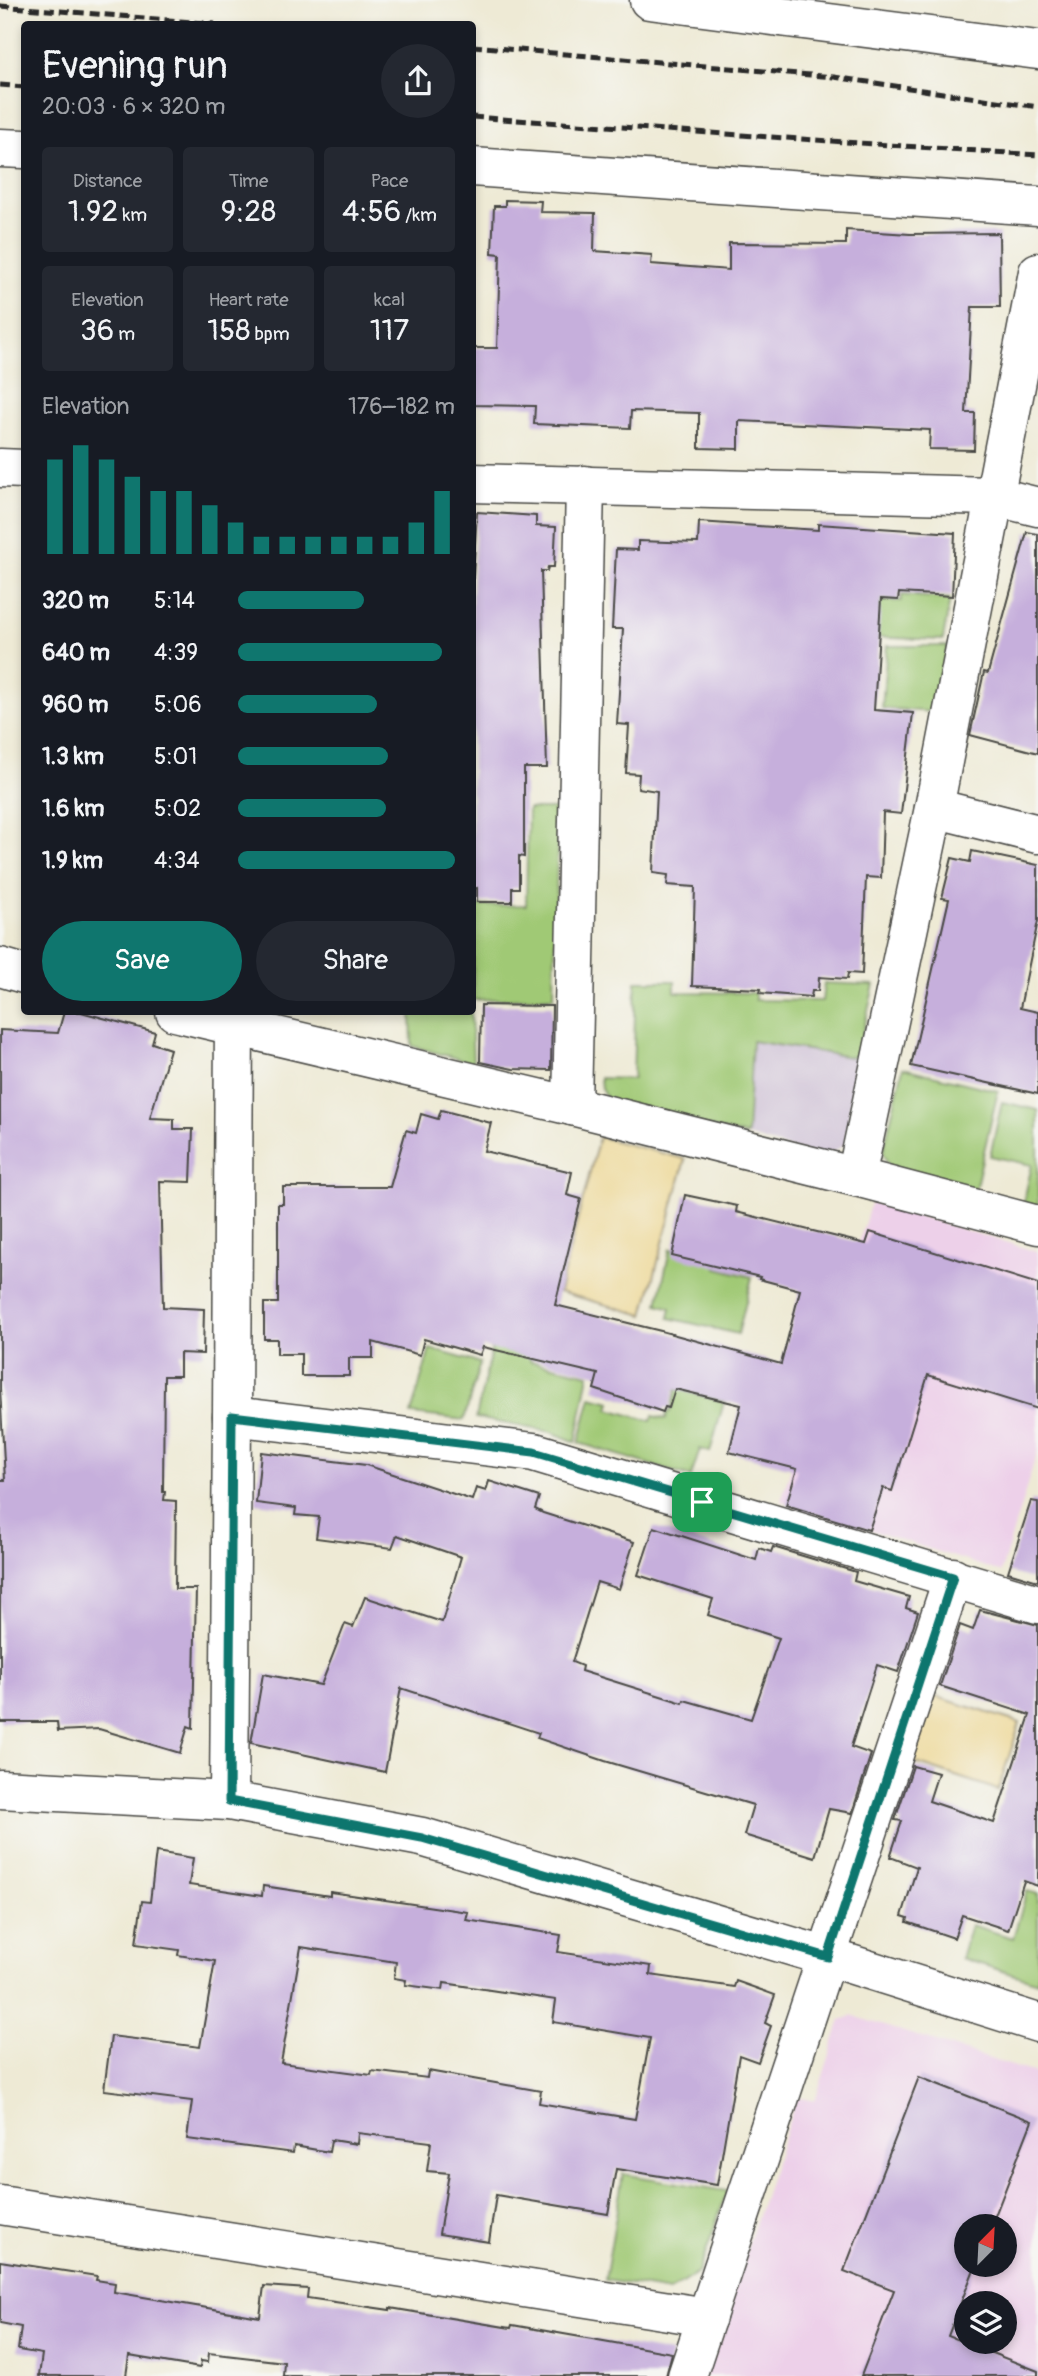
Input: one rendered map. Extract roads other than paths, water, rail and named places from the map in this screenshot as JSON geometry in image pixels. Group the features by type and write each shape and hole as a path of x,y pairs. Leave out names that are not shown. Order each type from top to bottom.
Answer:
{"street":[{"path":"649,0 1038,50"},
{"path":"0,148 21,149"},
{"path":"476,167 1038,206"},
{"path":"856,1177 934,808 1038,272"},
{"path":"0,468 21,469"},
{"path":"476,483 993,496 1038,507"},
{"path":"572,1106 586,485"},
{"path":"934,808 1038,834"},
{"path":"0,967 21,973"},
{"path":"200,1015 234,1019 1038,1225"},
{"path":"229,1801 234,1019"},
{"path":"232,1416 534,1452 1038,1604"},
{"path":"687,2376 953,1577"},
{"path":"0,1789 229,1801 422,1838 828,1957 1038,2023"},
{"path":"0,2205 707,2317"}],"railway":[{"path":"0,6 179,21"},
{"path":"476,46 834,77 1038,107"},
{"path":"0,85 21,87"},
{"path":"476,117 1038,155"}]}
